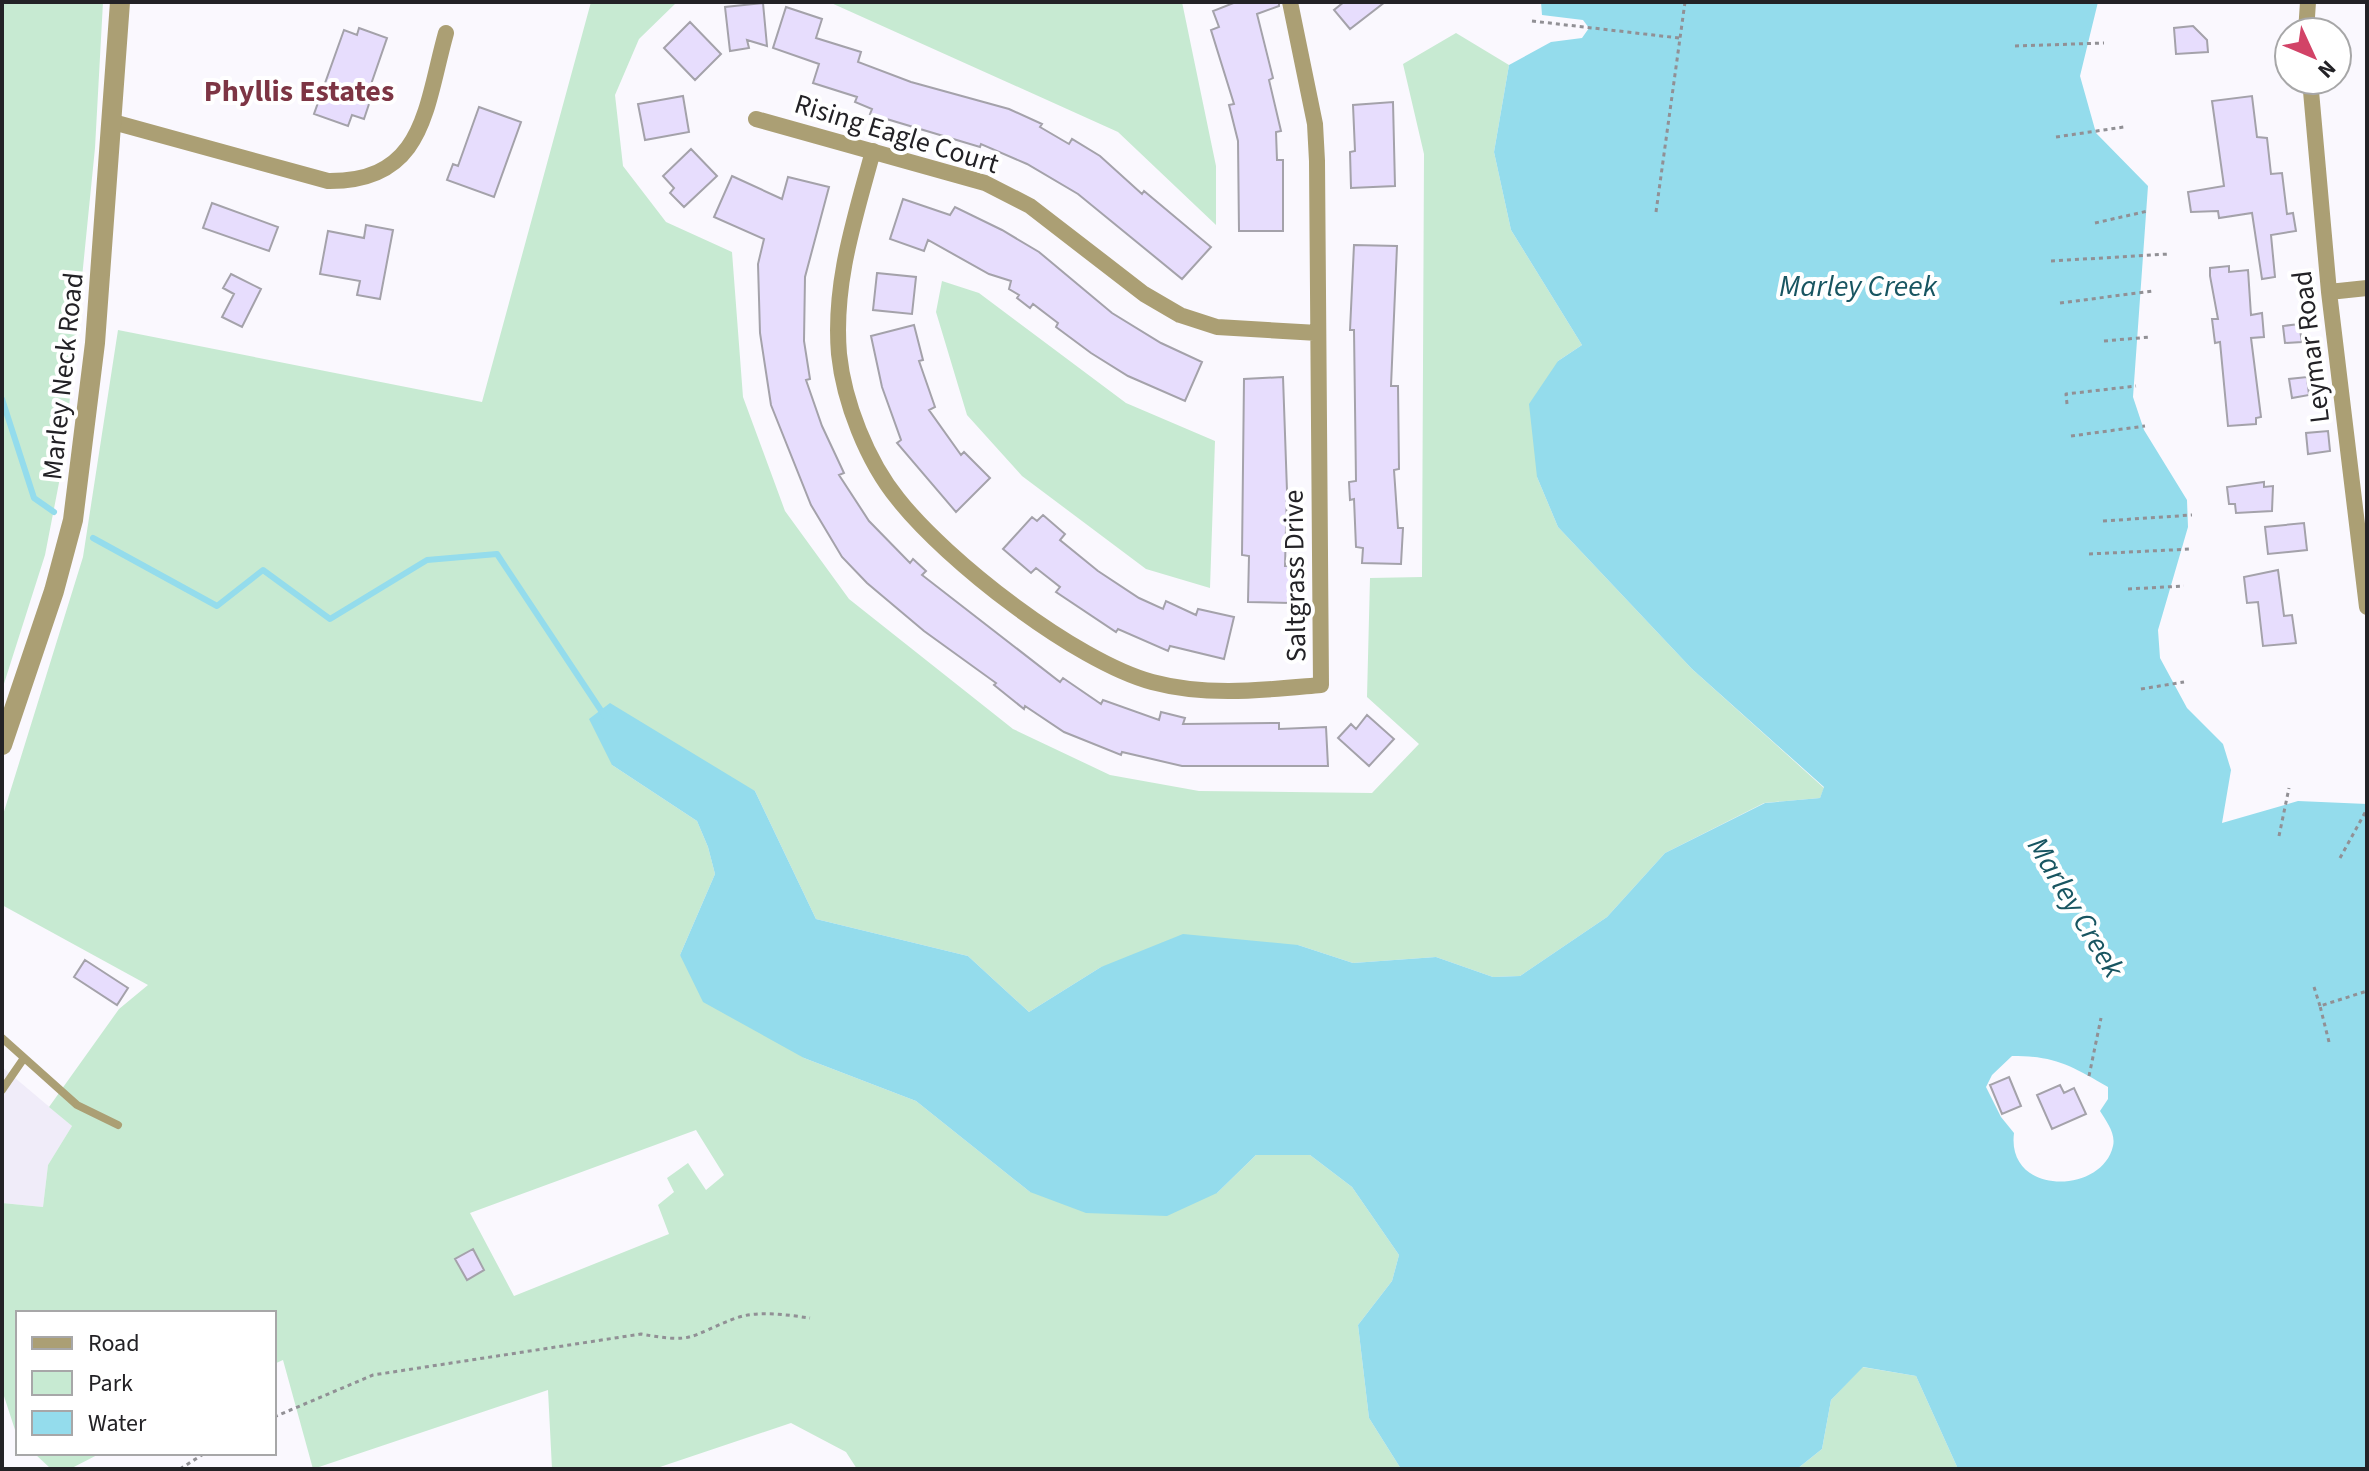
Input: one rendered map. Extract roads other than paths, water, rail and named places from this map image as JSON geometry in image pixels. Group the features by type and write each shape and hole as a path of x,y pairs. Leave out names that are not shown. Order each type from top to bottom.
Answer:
{"street":[{"name":"Marley Neck Road","path":"2,745 54,591 73,520 95,343 120,2"},
{"name":"Saltgrass Drive","path":"873,151 845,256 837,306 842,369 851,407 869,452 896,497 930,534 1064,641 1107,665 1152,682 1201,691 1244,692 1321,685 1315,124 1290,2"},
{"path":"113,122 328,181 354,181 383,172 405,155 417,133 446,33"},
{"name":"Leymar Road","path":"2311,96 2329,292 2367,607"},
{"name":"Rising Eagle Court","path":"756,119 985,183 1030,206 1144,294 1180,315 1217,327 1318,333"},
{"path":"2329,292 2367,288"}],"lane":[{"path":"2,1038 77,1105 118,1125"},
{"path":"2,1090 24,1058"}],"water":[{"name":"Marley Creek","path":"1541,2 2098,2 2080,76 2096,133 2148,186 2133,397 2144,430 2187,500 2188,527 2158,630 2160,658 2187,708 2223,744 2231,770 2222,823 2298,801 2367,804 2367,1469 1958,1469 1916,1376 1863,1367 1831,1400 1822,1449 1797,1469 1401,1469 1369,1418 1358,1325 1392,1281 1399,1255 1352,1187 1310,1155 1256,1155 1217,1193 1167,1216 1086,1213 1030,1192 916,1101 804,1058 703,1002 680,955 715,874 708,847 697,821 612,765 589,719 610,703 755,791 816,919 968,956 1029,1012 1101,967 1183,934 1298,945 1353,963 1436,957 1493,977 1520,976 1607,917 1665,853 1765,803 1820,798 1824,787 1692,669 1558,527 1537,477 1529,404 1558,361 1582,345 1511,230 1494,152 1509,65 1551,42 1582,38 1589,28 1583,20 1542,15","holes":["2012,1056 2063,1064 2108,1087 2108,1099 2100,1111 2114,1141 2105,1162 2092,1174 2056,1182 2039,1178 2025,1168 2016,1154 2014,1133 2001,1117 1986,1087 1992,1075"]}],"waterway":[{"path":"2,399 34,498 54,512"},
{"path":"93,538 217,606 263,570 330,619 427,560 497,554 604,715"}],"district":[{"name":"Phyllis Estates","path":"299,91"}]}
